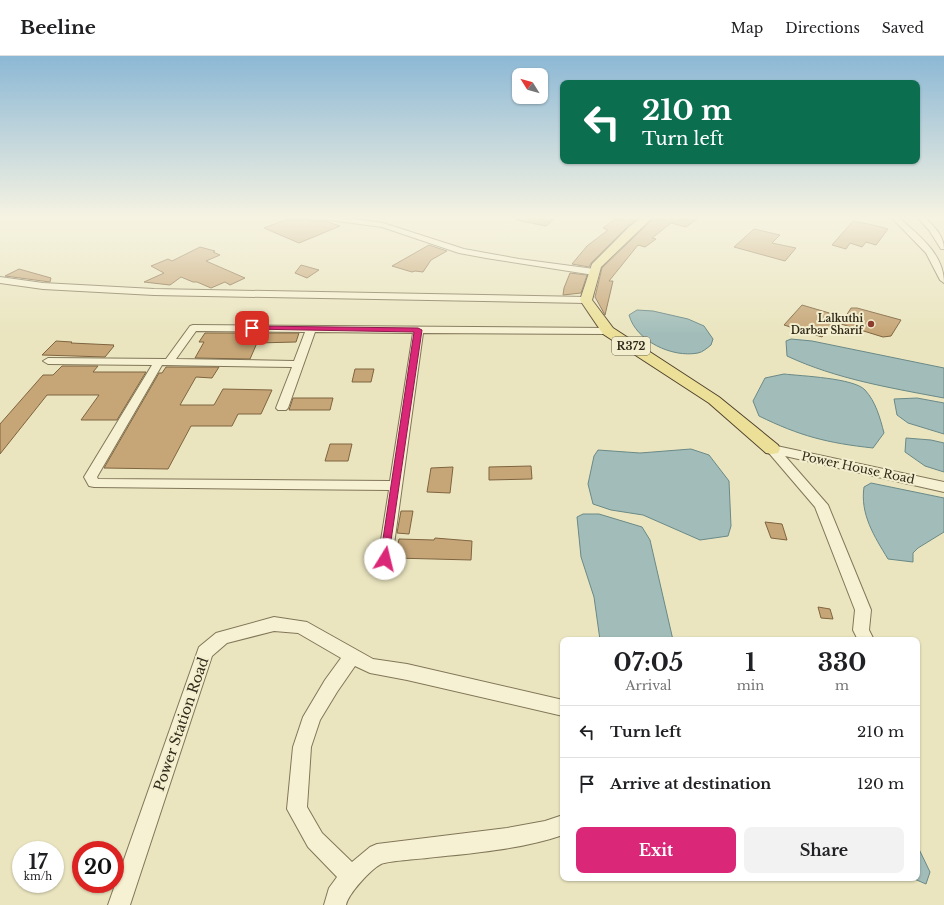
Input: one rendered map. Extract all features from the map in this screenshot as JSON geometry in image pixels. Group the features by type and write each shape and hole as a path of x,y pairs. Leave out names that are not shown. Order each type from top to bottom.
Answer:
{"main road":[{"path":"586,300 596,266 606,256"},
{"name":"R372","path":"586,300 608,331 714,400 772,449"}],"street":[{"path":"484,256 594,272"},
{"path":"932,256 944,280"},
{"path":"0,280 43,286 154,292 586,300"},
{"path":"396,486 210,482 94,483 90,477 164,362 193,328 608,331"},
{"path":"282,408 311,328"},
{"path":"385,559 418,330"},
{"path":"48,361 299,364"},
{"path":"772,449 821,505 863,610 861,630 864,637"},
{"name":"Power House Road","path":"772,449 944,487"},
{"name":"Power Station Road","path":"119,905 205,652 222,638 274,624 301,627 370,666 407,672 560,707"},
{"path":"351,876 315,840 297,809 302,747 312,718 331,686 352,657"},
{"path":"335,905 337,896 351,876 377,854 507,838 546,831 560,826"}],"water":[{"path":"637,310 653,311 688,319 704,326 713,339 711,345 700,352 688,354 677,353 656,346 639,333 633,324 629,315"},
{"path":"791,339 812,341 944,368 944,398 864,382 806,364 787,356 786,341"},
{"path":"784,374 839,380 859,386 865,390 875,405 884,433 873,448 842,444 801,434 759,416 753,401 765,378"},
{"path":"917,398 944,403 944,434 908,423 897,415 894,399"},
{"path":"906,438 931,440 944,443 944,472 925,466 905,452"},
{"path":"691,449 709,455 729,481 731,526 728,536 700,540 643,515 611,510 593,504 588,484 594,456 598,450 640,453"},
{"path":"871,483 944,498 944,532 918,548 913,553 913,562 888,559 873,533 866,516 863,497 864,487"},
{"path":"583,514 599,514 642,527 650,540 672,637 600,637 594,597 581,557 577,517"},
{"path":"920,851 930,872 926,884 919,881"}],"building":[{"path":"183,256 219,256 206,261 245,278 230,285 225,282 211,288 181,277 170,285 144,282 164,273 151,266 168,259 172,261"},
{"path":"410,256 439,256 431,260 423,272 412,272 392,266"},
{"path":"579,256 598,256 589,267 572,264"},
{"path":"615,256 629,256 609,281 613,281 605,315 595,297 602,268"},
{"path":"765,256 790,256 785,261"},
{"path":"301,265 319,270 307,278 295,273"},
{"path":"19,269 51,278 50,282 5,276"},
{"path":"570,273 587,275 581,293 563,295 564,288"},
{"path":"802,305 843,317 834,330 829,328 822,337 784,325"},
{"name":"Lalkuthi Darbar Sharif","path":"851,308 857,308 901,320 891,336 883,337 841,324"},
{"path":"205,333 299,333 296,342 257,343 250,359 195,358 204,342 199,342"},
{"path":"56,341 114,346 105,357 42,355"},
{"path":"62,366 98,366 93,372 146,372 117,420 81,420 99,395 47,395 0,454 0,424 43,375 53,375"},
{"path":"166,367 219,367 212,378 196,377 180,405 214,405 223,389 272,390 261,414 238,414 232,426 191,426 168,469 104,468 159,373 162,373"},
{"path":"355,369 374,369 371,382 352,382"},
{"path":"293,398 333,398 330,410 289,410"},
{"path":"330,444 352,444 348,461 325,461"},
{"path":"531,466 532,479 489,480 489,467"},
{"path":"453,467 450,493 427,492 431,468"},
{"path":"401,511 413,511 409,534 397,533"},
{"path":"765,522 782,524 787,540 771,538"},
{"path":"435,538 472,541 471,560 395,558 399,539 434,540"},
{"path":"818,607 830,609 833,619 821,618"}],"place":[{"name":"Lalkuthi Darbar Sharif","path":"871,324"}],"route":[{"path":"252,328 418,330 404,418 385,559"}]}
